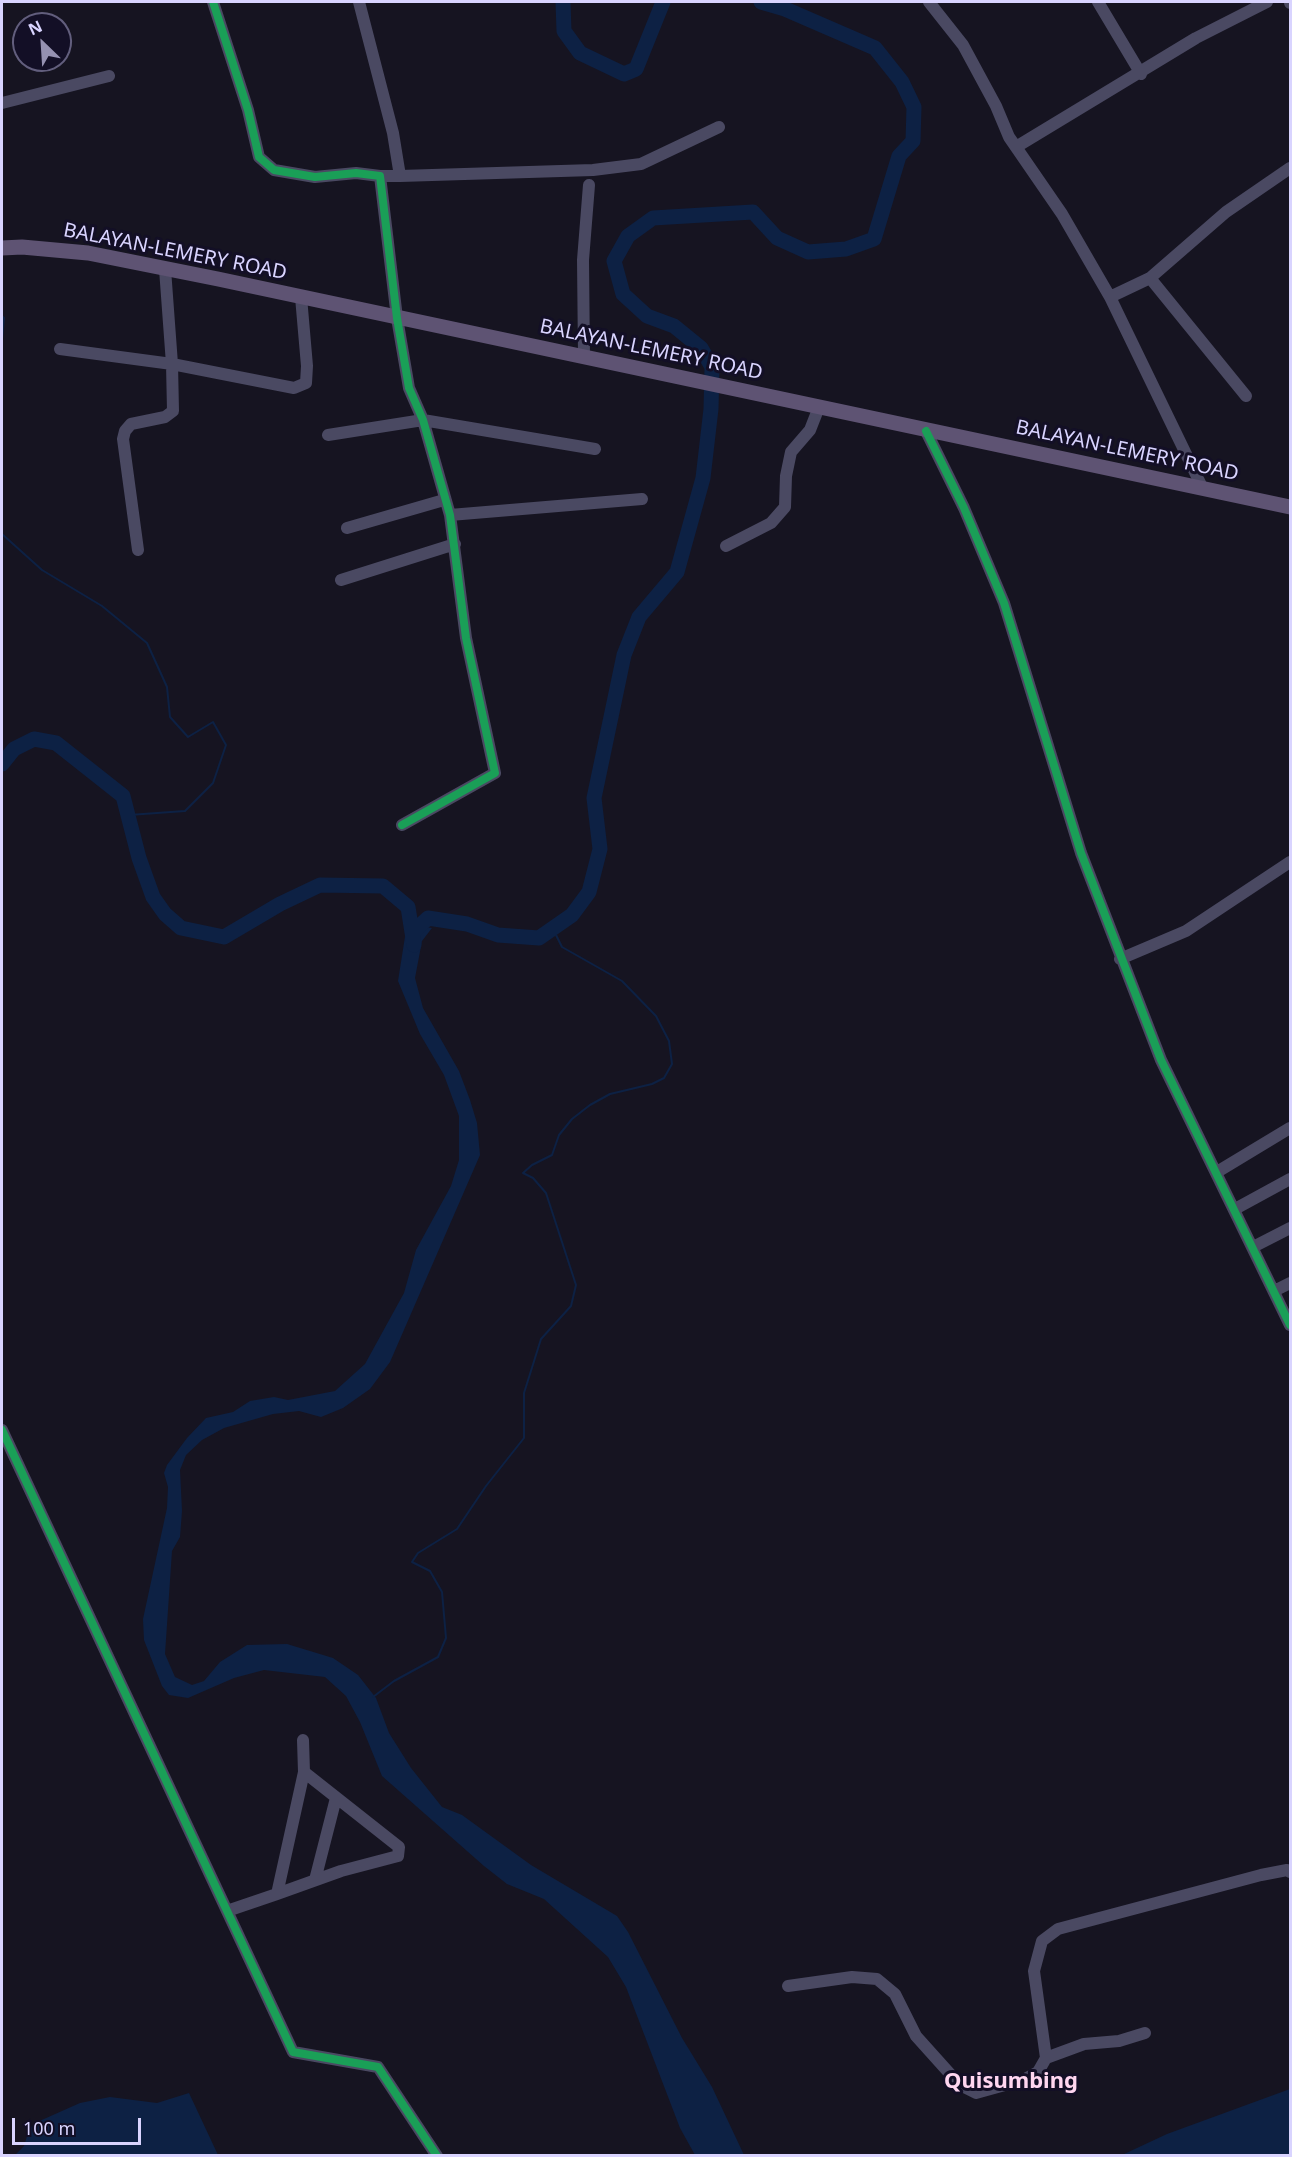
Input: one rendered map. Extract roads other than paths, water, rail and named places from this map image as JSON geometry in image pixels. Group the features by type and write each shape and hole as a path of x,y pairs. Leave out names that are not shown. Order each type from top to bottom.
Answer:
{"main road":[{"name":"BALAYAN-LEMERY ROAD","path":"2,248 22,247 88,253 1290,507"}],"street":[{"path":"213,2 248,110 259,157 274,170 315,177 356,173 400,176 593,170 640,164 719,127"},
{"path":"359,2 393,133 400,176"},
{"path":"929,2 963,45 1016,147 1062,214 1110,297 1203,489"},
{"path":"1098,2 1141,74"},
{"path":"1016,147 1141,74 1196,38 1267,2"},
{"path":"2,103 109,76"},
{"path":"1110,297 1150,278 1226,212 1290,168"},
{"path":"380,176 397,318 409,388 423,420 450,515 466,638 495,773 402,825"},
{"path":"584,357 583,260 588,185"},
{"path":"138,550 123,439 125,431 132,424 165,417 173,411 165,269"},
{"path":"1150,278 1246,396"},
{"path":"60,349 172,364 294,388 306,382 307,366 301,297"},
{"path":"726,546 771,523 785,507 786,476 790,452 810,430 819,407"},
{"path":"328,435 423,420 595,449"},
{"path":"926,431 964,508 1004,603 1081,853 1120,959 1161,1060 1290,1325"},
{"path":"450,515 642,499"},
{"path":"347,528 444,500"},
{"path":"341,580 455,544"},
{"path":"1120,959 1186,931 1290,862"},
{"path":"1217,1172 1290,1128"},
{"path":"1235,1209 1290,1179"},
{"path":"1253,1247 1290,1228"},
{"path":"1274,1291 1290,1283"},
{"path":"2,1430 293,2052 378,2067 437,2156"},
{"path":"277,1894 304,1772 303,1740"},
{"path":"227,1911 315,1880 398,1856 399,1847 304,1772"},
{"path":"315,1880 336,1798"},
{"path":"788,1986 852,1977 877,1979 895,1994 916,2036 960,2085 976,2093 1023,2080 1038,2072 1046,2058 1034,1971 1042,1941 1058,1929 1261,1875 1287,1870 1290,1872"},
{"path":"1046,2058 1084,2044 1119,2041 1145,2033"}],"water":[{"path":"407,924 432,928 422,941 415,978 423,1008 459,1071 470,1100 477,1123 480,1155 390,1362 370,1389 343,1408 321,1417 299,1411 273,1414 224,1428 202,1440 186,1455 180,1470 182,1511 180,1537 172,1551 165,1654 175,1677 192,1685 204,1681 220,1662 247,1645 287,1644 333,1658 358,1675 376,1698 389,1733 411,1768 442,1807 462,1815 531,1865 617,1916 628,1932 682,2038 712,2087 744,2155 695,2155 680,2128 626,1987 608,1957 544,1899 507,1884 484,1866 382,1776 360,1722 346,1696 325,1677 264,1670 234,1678 188,1698 169,1695 162,1686 144,1640 143,1619 167,1508 168,1487 164,1473 167,1465 187,1438 206,1418 233,1412 250,1401 274,1397 288,1400 335,1391 365,1364 404,1293 416,1250 451,1186 459,1160 459,1116 444,1075 420,1034 398,981"},
{"path":"1290,2089 1290,2155 1122,2155 1167,2134"},
{"path":"189,2093 218,2155 15,2155 24,2146 29,2130 35,2123 80,2103 110,2097 157,2103"}],"waterway":[{"path":"563,2 564,31 580,53 624,74 636,69 663,2"},
{"path":"412,933 428,918 467,924 498,935 539,938 572,915 589,892 600,849 594,798 624,655 639,617 677,572 703,478 711,409 712,367 701,348 674,326 647,316 623,294 614,261 628,236 653,218 753,212 777,238 808,252 846,249 874,239 899,156 913,141 914,107 902,82 875,48 785,9 761,2"},
{"path":"2,316 4,318 2,339"},
{"path":"2,534 42,570 102,606 147,643 167,687 170,717 188,737 213,722 226,745 213,783 185,811 129,815"},
{"path":"2,764 14,749 34,739 56,743 123,796 139,858 153,897 165,914 181,928 224,937 280,904 320,885 383,886 408,907 414,945"},
{"path":"373,1697 394,1681 438,1657 446,1638 442,1592 430,1571 412,1562 418,1553 457,1529 486,1486 524,1438 524,1393 541,1339 571,1306 576,1285 546,1193 533,1178 523,1173 532,1165 552,1155 559,1135 572,1119 590,1105 610,1094 652,1084 664,1078 672,1064 669,1041 656,1016 622,981 562,947 553,929"}],"district":[{"name":"Quisumbing","path":"1011,2082"}]}
